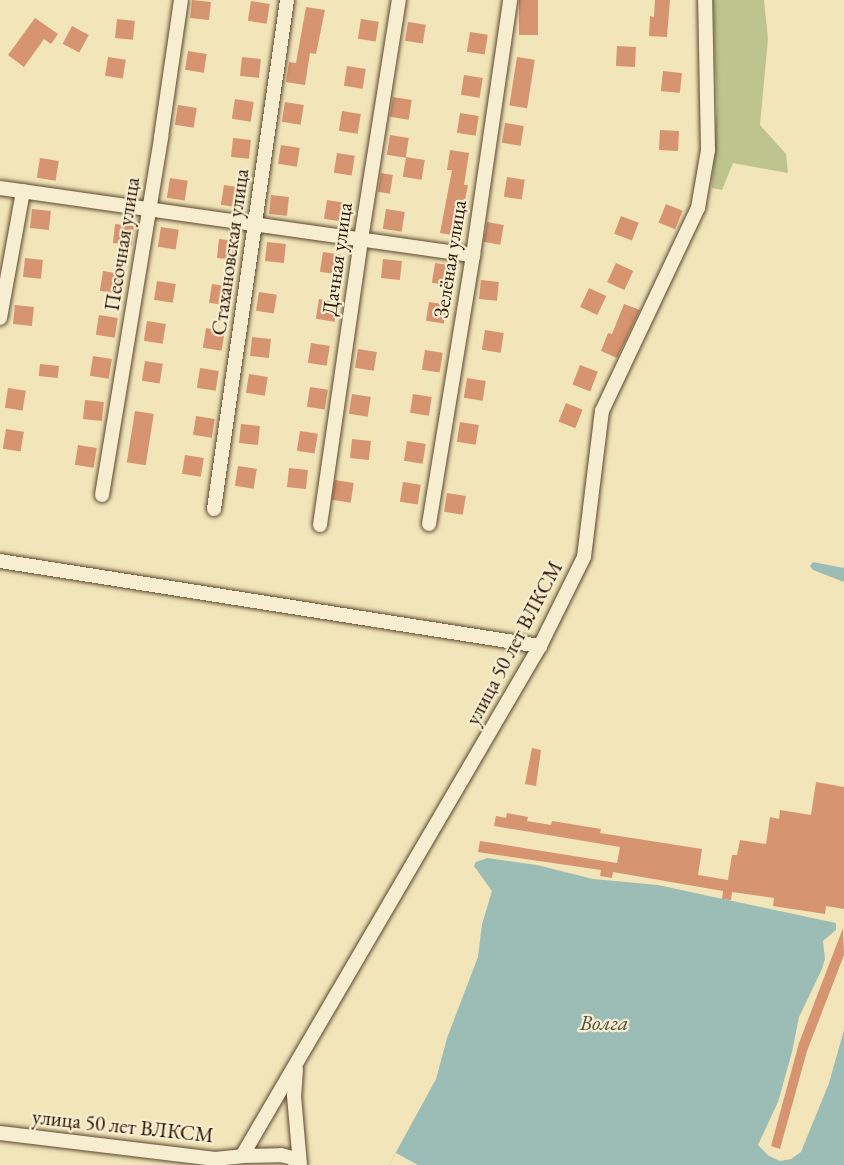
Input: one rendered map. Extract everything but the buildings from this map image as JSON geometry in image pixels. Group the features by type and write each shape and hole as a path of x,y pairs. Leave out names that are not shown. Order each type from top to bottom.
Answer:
{"street":[{"name":"Песочная улица","path":"102,495 181,0"},
{"name":"Стахановская улица","path":"214,510 287,0"},
{"name":"Дачная улица","path":"320,525 361,239 399,0"},
{"name":"Зелёная улица","path":"429,524 510,0"},
{"name":"улица 50 лет ВЛКСМ","path":"242,1156 540,646 584,557 602,411 698,208 708,150 705,0"},
{"path":"0,188 472,255"},
{"path":"0,318 23,191"},
{"path":"0,561 540,646"},
{"path":"296,1067 294,1096 299,1165"},
{"name":"улица 50 лет ВЛКСМ","path":"0,1133 215,1159 281,1155 292,1158 299,1165"}],"green space":[{"path":"713,0 764,0 768,39 760,125 786,154 788,173 733,163 722,190 712,188 717,107"}],"water":[{"path":"813,562 844,568 844,582 813,570 810,566"},
{"name":"Волга","path":"487,858 537,865 593,879 658,885 836,923 836,930 823,941 825,959 822,969 799,1017 778,1102 758,1145 769,1156 780,1161 791,1159 801,1152 829,1083 844,1030 844,1165 389,1165 436,1079 447,1038 478,957 482,924 492,891 474,866 476,862"}],"pier":[{"path":"396,1153 418,1165 389,1165"}]}
